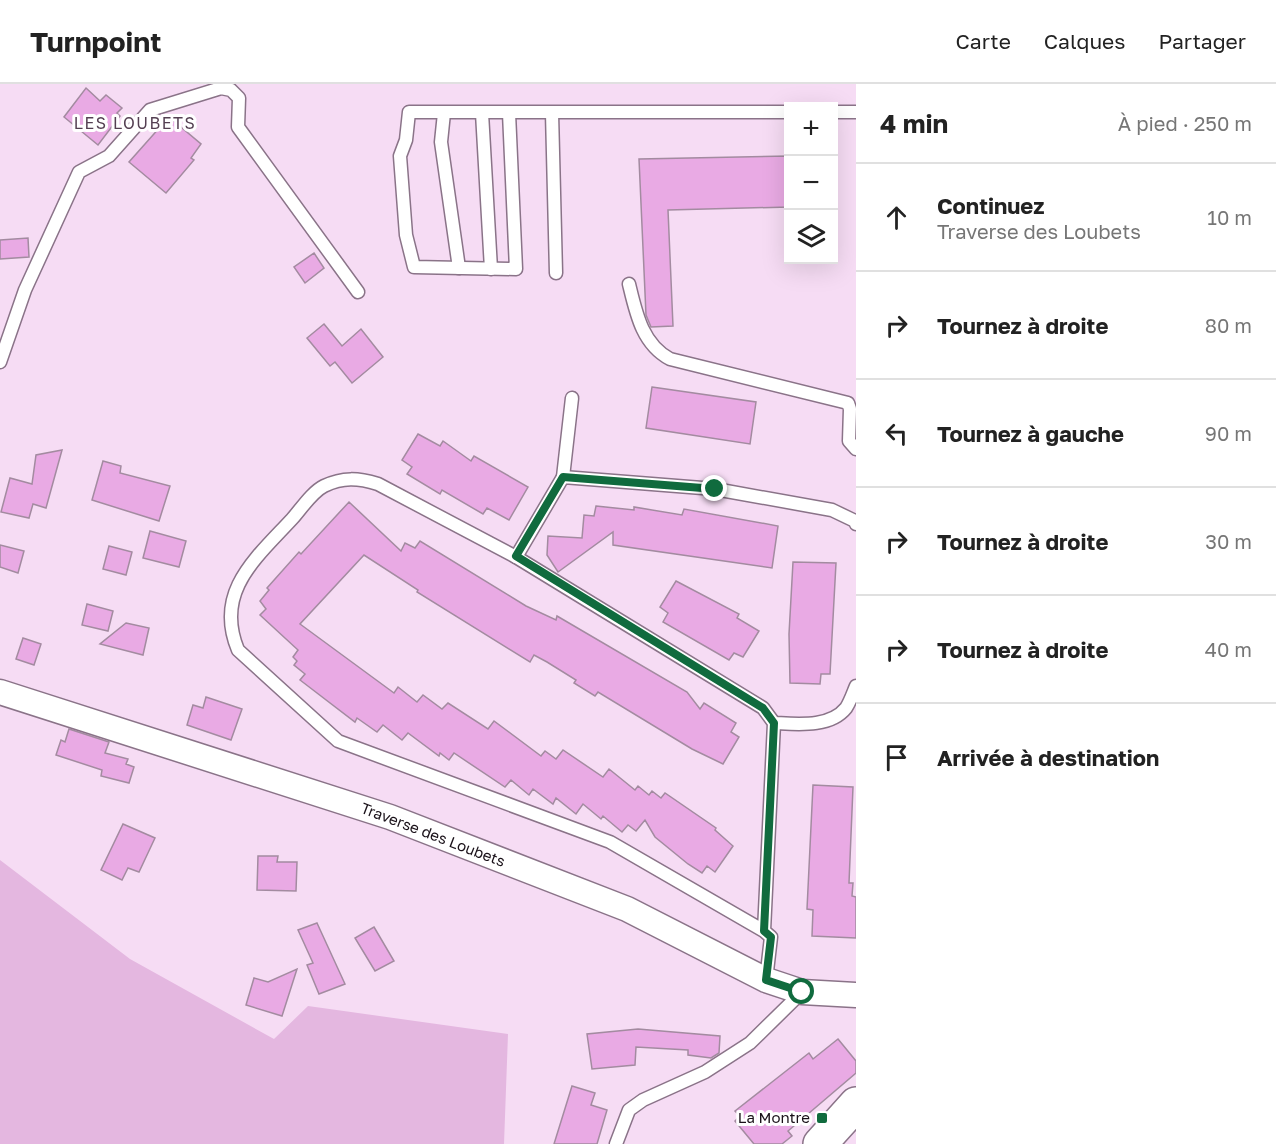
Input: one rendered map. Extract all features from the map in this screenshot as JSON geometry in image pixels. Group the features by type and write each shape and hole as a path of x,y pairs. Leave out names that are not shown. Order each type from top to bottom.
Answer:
{"main road":[{"path":"819,1144 856,1104"},
{"path":"846,1144 856,1134"}],"street":[{"name":"Traverse des Loubets","path":"0,692 390,817 627,909 766,980 802,992 856,995"}],"lane":[{"path":"0,362 25,290 79,172 109,156 150,110 221,88 231,90 239,98 238,127 358,292"},
{"path":"509,113 516,269 414,267 406,235 400,156 406,140 409,112 784,112"},
{"path":"838,112 856,112"},
{"path":"444,113 441,142 459,268"},
{"path":"482,113 491,269"},
{"path":"552,113 556,273"},
{"path":"629,284 646,338 662,354 670,359 848,403 850,410 849,441 856,449"},
{"path":"516,556 563,477 572,399"},
{"path":"563,477 715,489 832,510 856,522"},
{"path":"764,931 774,723 763,708 516,556 378,484 359,478 342,479 321,487 245,570 230,610 231,633 238,650 338,741 610,842 771,937 766,980"},
{"path":"774,723 811,724 835,716 846,707 856,686"},
{"path":"616,1144 628,1110 643,1100 705,1072 750,1043 802,992"}],"shaded area":[{"path":"0,860 130,959 274,1039 308,1006 508,1034 504,1144 0,1144"}],"building":[{"path":"86,88 100,101 106,95 122,108 117,113 120,116 98,145 64,117"},
{"path":"169,117 201,144 191,158 194,160 166,193 129,162"},
{"path":"784,156 784,207 668,210 673,326 651,327 646,315 639,159"},
{"path":"28,238 29,257 0,259 0,240"},
{"path":"314,253 324,268 305,283 294,267"},
{"path":"324,324 342,346 361,329 383,357 352,383 335,362 330,366 307,338"},
{"path":"652,387 756,402 750,444 646,428"},
{"path":"418,434 440,446 443,441 471,461 474,456 528,487 509,520 487,508 483,514 442,490 440,494 407,474 412,467 402,460"},
{"path":"62,450 46,508 33,504 29,518 1,512 10,478 32,484 36,455"},
{"path":"103,461 121,466 120,473 170,486 159,521 92,500"},
{"path":"349,502 401,551 405,543 415,548 420,541 526,606 556,620 557,616 687,692 700,709 704,703 736,723 731,732 739,737 723,764 692,749 598,692 595,696 574,683 576,680 534,655 530,662 417,592 418,590 364,555 300,624 394,693 398,687 417,702 423,695 442,709 448,703 488,729 494,721 541,756 545,751 556,759 563,750 603,777 609,769 635,790 638,786 649,795 652,791 661,798 665,793 716,828 715,830 733,846 715,872 707,866 702,873 688,864 655,837 645,820 636,831 628,825 622,832 603,816 601,819 583,804 576,814 556,798 553,804 533,789 529,795 511,780 505,787 454,753 449,760 440,753 439,756 408,733 402,740 383,725 377,732 357,718 355,722 300,680 305,674 294,665 297,661 293,657 298,650 260,615 266,609 260,601 269,590 267,588 299,552 301,554"},
{"path":"596,506 634,510 634,507 682,515 684,509 778,526 772,568 613,545 613,532 558,572 547,555 548,536 582,538 584,515 594,516"},
{"path":"150,531 186,541 179,567 143,558"},
{"path":"0,545 24,551 18,573 0,567"},
{"path":"109,546 132,552 126,575 103,569"},
{"path":"793,562 836,563 830,674 821,674 820,684 790,683 789,634"},
{"path":"676,581 739,614 737,618 759,631 743,657 734,653 729,660 663,622 668,613 660,607"},
{"path":"87,604 113,611 108,631 82,625"},
{"path":"126,623 149,628 143,655 100,644"},
{"path":"23,638 41,644 34,665 16,659"},
{"path":"206,697 242,709 231,740 187,725 193,705 203,708"},
{"path":"69,729 109,742 105,753 128,759 126,764 134,767 129,783 101,776 102,770 56,755 61,740 65,742"},
{"path":"813,785 853,787 849,883 853,883 852,896 856,897 856,938 812,936 813,910 807,909"},
{"path":"123,824 155,838 139,872 128,868 122,880 101,870"},
{"path":"258,856 278,856 277,862 297,862 296,891 257,890"},
{"path":"317,923 345,984 319,994 307,965 313,963 298,930"},
{"path":"374,927 394,961 375,971 355,938"},
{"path":"297,969 282,1016 246,1005 254,978 268,982"},
{"path":"638,1029 720,1036 719,1053 711,1058 688,1055 688,1050 636,1047 635,1065 592,1069 587,1034"},
{"path":"838,1039 856,1061 856,1073 788,1131 792,1136 782,1144 754,1144 735,1121 740,1116 735,1111 809,1053 813,1059"},
{"path":"572,1086 595,1093 591,1105 607,1110 597,1144 554,1144"}],"place":[{"name":"La Montre","path":"822,1118"}],"district":[{"name":"LES LOUBETS","path":"135,123"}],"route":[{"path":"715,489 686,489 563,477 516,556 763,708 774,723 771,828 764,931 771,937 766,980 802,992"}]}
